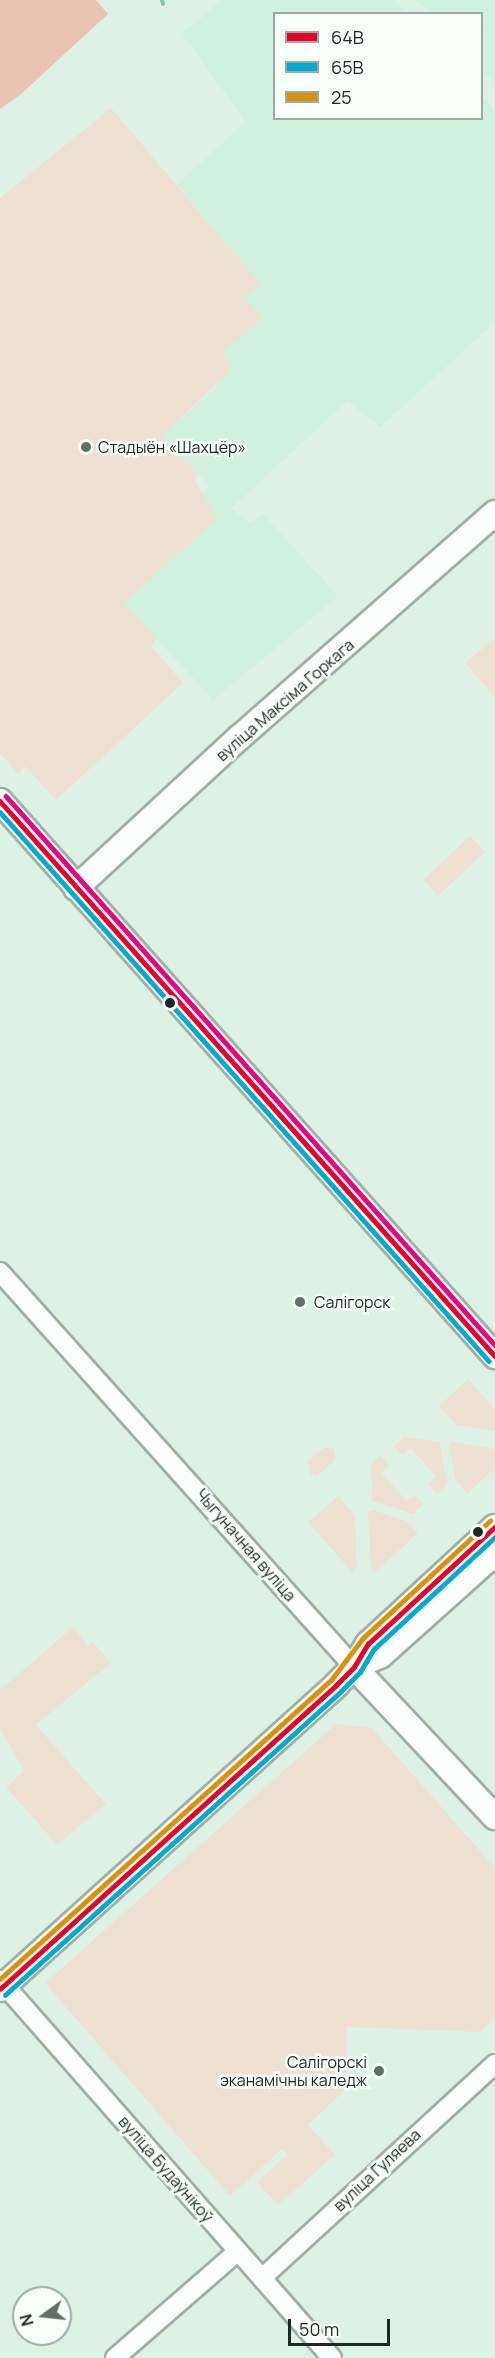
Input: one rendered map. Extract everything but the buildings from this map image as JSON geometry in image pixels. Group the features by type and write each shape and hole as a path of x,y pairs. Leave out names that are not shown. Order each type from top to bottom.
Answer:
{"main road":[{"name":"вуліца Максіма Горкага","path":"76,888 241,736 495,513"},
{"path":"0,801 495,1356"},
{"path":"1,1985 354,1667 368,1644 495,1527"},
{"path":"354,1667 380,1656 495,1553"},
{"name":"Чыгуначная вуліца","path":"354,1667 495,1817"}],"street":[{"name":"Чыгуначная вуліца","path":"0,1272 354,1667"},
{"name":"вуліца Будаўнікоў","path":"1,1985 332,2358"},
{"name":"вуліца Гуляева","path":"261,2278 495,2064"},
{"path":"115,2358 238,2251"}],"shaded area":[{"path":"0,0 96,0 108,14 21,94 0,109"},
{"path":"222,0 394,0 405,12 273,12 273,120 483,120 483,98 495,112 495,322 380,427 347,401 231,509 251,523 262,513 338,596 213,700 124,603 216,519 201,494 210,486 162,436 214,389 232,366 222,353 243,298 260,283 177,184 246,122 182,34"},
{"path":"417,0 495,0 495,84 483,71 483,12 429,12"},
{"name":"Стадыён «Шахцёр»","path":"111,108 260,283 244,298 263,318 222,353 233,366 227,374 162,436 198,474 195,481 217,519 124,603 157,638 151,646 183,683 56,800 25,766 18,774 0,753 0,198"},
{"path":"495,638 495,697 465,663"},
{"path":"470,836 485,852 438,896 423,880"},
{"path":"468,1379 495,1409 495,1431 456,1425 439,1406"},
{"path":"404,1437 440,1442 447,1484 437,1494 428,1484 436,1477 411,1448 402,1455 394,1446"},
{"path":"452,1442 495,1449 495,1468 467,1494 456,1480 449,1446"},
{"path":"325,1447 334,1449 335,1460 317,1476 310,1474 307,1462"},
{"path":"380,1456 389,1465 381,1473 407,1501 415,1495 423,1504 413,1514 372,1501 371,1465"},
{"path":"338,1496 355,1515 357,1567 352,1572 308,1522"},
{"path":"373,1510 406,1521 418,1533 375,1572 371,1568 368,1513"},
{"path":"73,1627 88,1646 93,1642 111,1663 36,1725 106,1804 57,1845 6,1787 24,1771 0,1728 0,1690"},
{"path":"336,1724 372,1728 495,1868 495,2018 480,2032 347,2027 346,2089 308,2125 335,2155 278,2205 257,2182 287,2155 282,2149 230,2196 45,1983"}],"waterway":[{"path":"162,0 163,4"}],"transit line":[{"path":"6,796 495,1345"},
{"name":"64В","path":"0,801 495,1356"},
{"name":"65В","path":"0,812 489,1361"},
{"name":"25","path":"0,1979 331,1680 363,1638 490,1521"},
{"name":"64В","path":"0,1989 336,1685 354,1667 368,1644 495,1527"},
{"name":"65В","path":"5,1995 341,1691 360,1672 374,1649 495,1537"}],"place":[{"name":"Стадыён «Шахцёр»","path":"86,447"},
{"name":"Салігорск","path":"300,1302"},
{"name":"Салігорскі эканамічны каледж","path":"379,2071"}]}
